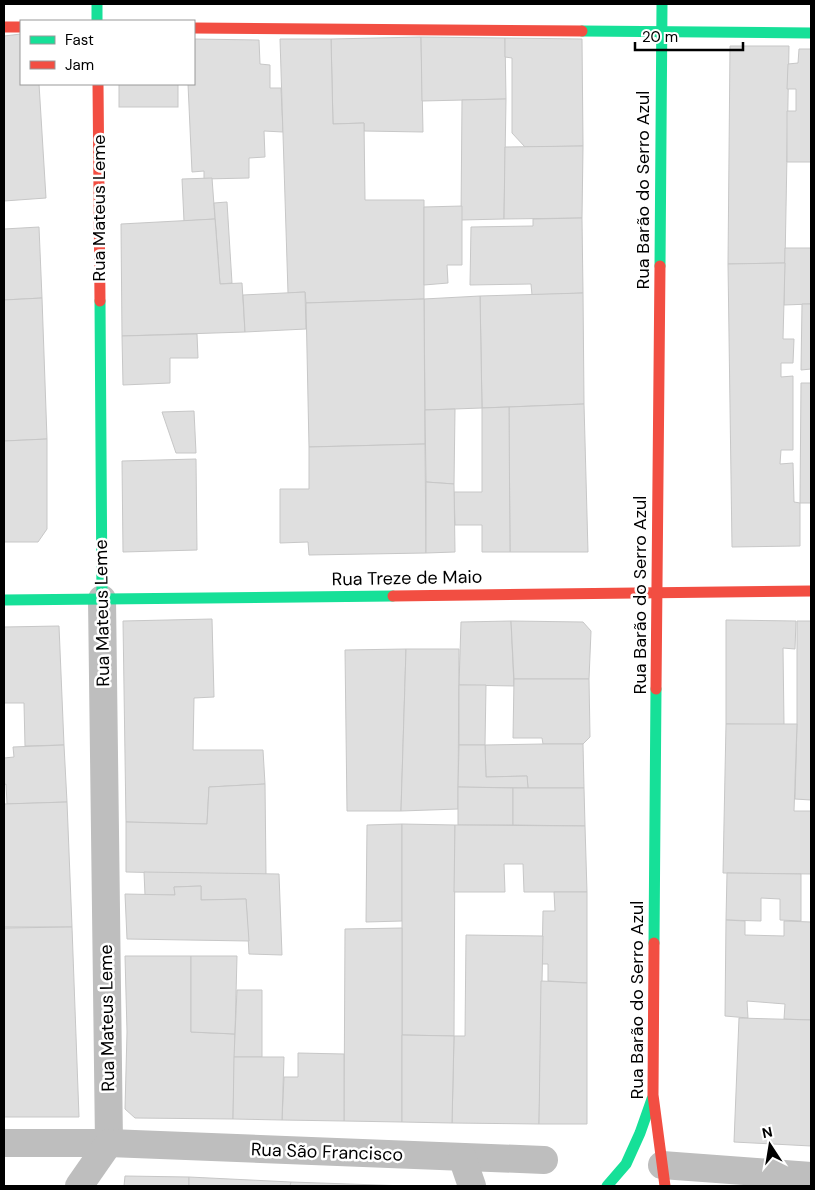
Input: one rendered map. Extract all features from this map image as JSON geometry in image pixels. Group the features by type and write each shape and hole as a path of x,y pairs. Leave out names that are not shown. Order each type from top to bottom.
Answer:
{"main road":[{"path":"97,4 98,20"},
{"name":"Rua Barão do Serro Azul","path":"662,4 653,1095 664,1176"},
{"path":"4,27 20,27"},
{"path":"195,28 811,33"},
{"name":"Rua Mateus Leme","path":"98,85 102,599"},
{"name":"Rua Treze de Maio","path":"4,600 811,591"},
{"path":"607,1186 626,1164 640,1133 653,1095"}],"street":[{"name":"Rua Mateus Leme","path":"102,599 109,1143"},
{"name":"Rua São Francisco","path":"4,1143 109,1143 544,1160"},
{"path":"79,1186 109,1143"},
{"path":"462,1157 472,1186"},
{"path":"664,1176 811,1176"}],"building":[{"path":"20,34 20,85 39,85 46,198 4,201 4,36"},
{"path":"421,37 423,132 364,131 364,123 333,124 331,39"},
{"path":"421,37 505,38 506,99 422,101"},
{"path":"505,38 582,39 583,146 525,147 512,133 512,58 505,57"},
{"path":"195,39 259,40 260,64 270,65 270,88 281,88 283,132 264,131 265,157 249,158 249,178 204,179 204,171 192,172 188,85 195,85"},
{"path":"280,39 331,39 333,124 364,123 365,200 424,200 424,299 306,303 305,292 288,293"},
{"path":"730,46 789,46 785,263 728,264"},
{"path":"799,49 811,49 811,162 787,162 787,111 796,111 796,89 787,89 788,64 798,63"},
{"path":"119,85 178,85 178,107 119,107"},
{"path":"506,99 504,219 461,220 462,100"},
{"path":"583,146 582,218 504,219 505,147"},
{"path":"212,178 215,219 184,221 182,179"},
{"path":"227,202 232,283 220,284 214,203"},
{"path":"462,206 462,265 447,265 448,283 424,285 424,207"},
{"path":"582,218 583,293 532,295 531,284 470,285 471,227 533,226 533,219"},
{"path":"215,219 220,284 242,283 245,332 122,336 121,224"},
{"path":"39,227 42,298 4,300 4,229"},
{"path":"785,248 811,248 811,304 784,305"},
{"path":"785,263 783,339 794,339 793,363 781,363 781,377 793,376 793,450 781,450 780,464 793,463 794,502 800,503 800,546 732,547 728,264"},
{"path":"305,292 306,329 245,332 243,295"},
{"path":"583,293 584,404 482,408 480,296"},
{"path":"480,296 482,408 425,410 424,299"},
{"path":"42,298 47,439 4,441 4,300"},
{"path":"424,299 425,444 309,447 306,303"},
{"path":"802,304 811,304 811,369 801,370"},
{"path":"197,334 198,358 170,358 170,383 123,385 122,336"},
{"path":"801,383 811,383 811,503 800,503"},
{"path":"584,404 588,552 510,552 509,407"},
{"path":"509,407 510,552 482,552 482,525 455,525 454,492 482,492 482,408"},
{"path":"455,409 454,484 426,482 425,410"},
{"path":"194,411 196,453 176,453 162,412"},
{"path":"47,439 47,529 38,542 4,542 4,441"},
{"path":"425,444 426,553 309,555 308,542 280,543 280,489 309,489 309,447"},
{"path":"196,459 197,550 123,552 122,461"},
{"path":"426,482 454,484 455,552 426,553"},
{"path":"212,619 214,697 194,698 193,750 263,750 265,784 209,787 207,824 126,822 123,621"},
{"path":"726,620 796,621 795,649 783,648 784,725 726,724"},
{"path":"511,621 514,686 459,685 461,622"},
{"path":"511,621 583,622 591,631 589,679 514,679"},
{"path":"797,621 811,621 811,800 795,799"},
{"path":"59,626 64,745 25,746 24,703 4,703 4,627"},
{"path":"406,649 401,811 347,811 345,650"},
{"path":"406,649 459,649 458,809 401,811"},
{"path":"514,679 589,679 590,737 583,744 543,744 542,738 513,738"},
{"path":"459,685 486,685 485,745 459,745"},
{"path":"726,724 797,724 794,811 811,811 811,874 723,873"},
{"path":"583,744 584,788 528,788 527,776 486,777 485,745"},
{"path":"64,745 67,802 7,804 6,784 4,785 4,758 14,757 13,747"},
{"path":"459,745 485,745 486,777 527,776 528,788 458,787"},
{"path":"265,784 266,875 126,872 126,822 207,824 209,787"},
{"path":"458,787 513,788 513,825 458,825"},
{"path":"513,788 584,788 585,826 513,825"},
{"path":"67,802 72,927 4,927 4,804"},
{"path":"402,824 402,921 366,922 367,825"},
{"path":"402,824 455,825 454,1036 402,1035"},
{"path":"455,825 585,826 587,892 524,892 523,864 504,864 505,892 454,892"},
{"path":"144,872 279,874 282,955 249,954 246,899 201,900 201,886 174,887 175,895 145,895"},
{"path":"727,873 801,874 801,921 780,920 780,899 761,898 761,921 726,920"},
{"path":"201,886 201,900 246,899 249,941 127,939 125,894 175,895 174,887"},
{"path":"554,892 587,892 587,983 548,981 548,964 542,964 543,911 555,911"},
{"path":"726,920 745,921 745,935 784,936 784,921 811,922 811,1020 784,1019 785,1004 747,1001 748,1018 725,1016"},
{"path":"72,927 79,1117 4,1117 4,928"},
{"path":"402,928 402,1122 344,1121 345,929"},
{"path":"466,935 543,936 539,1124 452,1123 454,1036 465,1036"},
{"path":"125,956 191,956 191,1032 235,1034 233,1119 135,1118 125,1109 127,1032"},
{"path":"191,956 237,956 235,1034 191,1032"},
{"path":"541,981 587,983 587,1124 539,1124"},
{"path":"237,990 262,990 262,1057 234,1057"},
{"path":"739,1018 811,1020 811,1146 734,1142"},
{"path":"402,1035 454,1036 452,1123 402,1122"},
{"path":"298,1053 344,1054 344,1121 282,1120 284,1077 298,1077"},
{"path":"234,1057 284,1057 282,1120 233,1119"},
{"path":"125,1176 189,1177 189,1186 124,1186"},
{"path":"189,1177 291,1182 290,1186 189,1186"},
{"path":"291,1182 407,1186 290,1186"}],"traffic: fast":[{"path":"97,4 97,20"},
{"path":"660,266 662,4"},
{"path":"582,31 811,33"},
{"path":"100,301 102,599"},
{"path":"4,600 393,596"},
{"path":"654,943 656,689"},
{"path":"607,1186 626,1164 652,1099"}],"traffic: jam":[{"path":"4,27 20,27"},
{"path":"195,28 582,31"},
{"path":"98,85 100,301"},
{"path":"656,689 660,266"},
{"path":"393,596 811,591"},
{"path":"654,943 653,1095 665,1186"}]}
